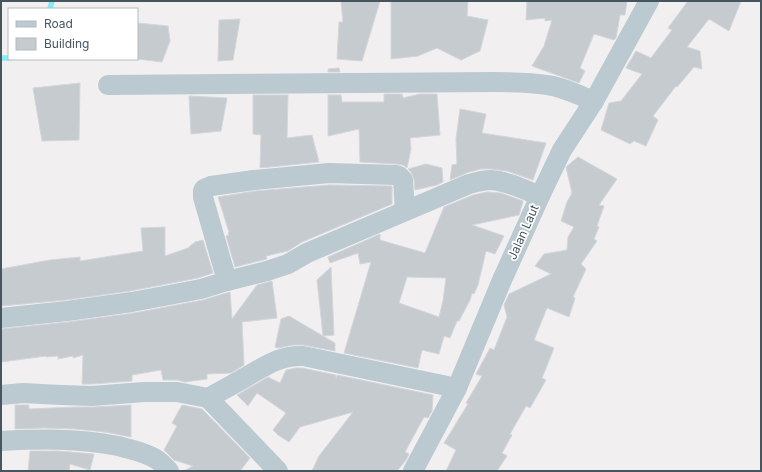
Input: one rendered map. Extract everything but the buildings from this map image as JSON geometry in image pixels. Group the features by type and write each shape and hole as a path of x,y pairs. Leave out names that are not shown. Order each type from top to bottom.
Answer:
{"street":[{"name":"Jalan Laut","path":"413,471 457,388 502,280 562,150 594,101 649,1"},
{"path":"108,85 494,82 537,83 548,85 594,101"},
{"path":"227,281 203,197 204,189 212,186 254,180 329,173 396,175 400,176 403,180 405,211"},
{"path":"1,318 132,302 202,289 267,271 288,264 307,253 469,184 493,180 510,184 540,196"},
{"path":"208,398 274,361 296,356 303,356 457,388"},
{"path":"1,395 23,393 92,396 144,392 171,392 192,394 208,398 278,471"},
{"path":"1,442 29,439 68,439 97,442 133,449 156,459 169,471"}],"waterway":[{"path":"50,8 52,1"},
{"path":"1,58 8,58"}]}
